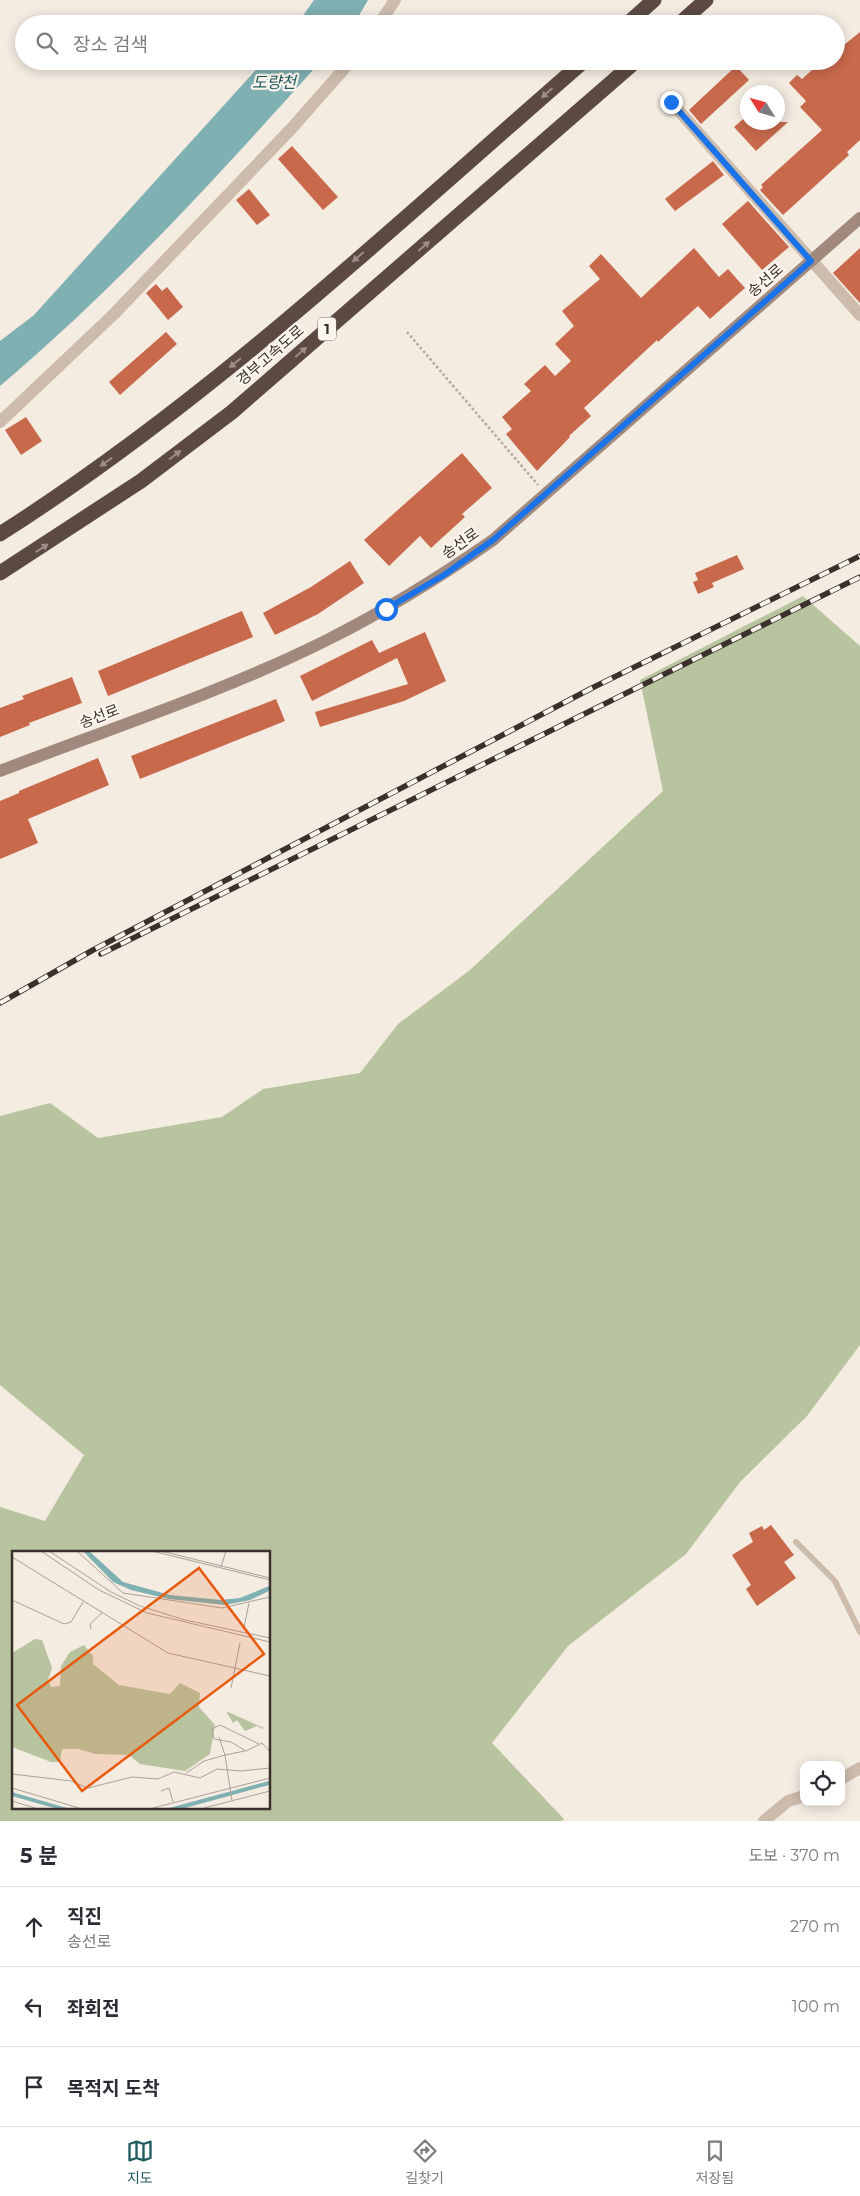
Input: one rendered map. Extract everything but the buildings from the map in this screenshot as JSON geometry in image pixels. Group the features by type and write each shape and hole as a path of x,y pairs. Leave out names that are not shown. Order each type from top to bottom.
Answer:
{"highway":[{"path":"637,15 654,0"},
{"path":"689,15 706,0"},
{"name":"경부고속도로","path":"0,534 138,441 260,342 574,70"},
{"name":"경부고속도로","path":"0,573 141,481 232,412 626,70"}],"main road":[{"name":"송선로","path":"0,771 211,690 326,640 444,575 493,540 860,218"}],"street":[{"path":"385,15 395,0"},
{"path":"0,422 113,315 291,129 343,70"},
{"path":"671,102 860,315"},
{"path":"845,1777 860,1768"},
{"path":"764,1821 788,1801 800,1797"}],"lane":[{"path":"796,1542 835,1581 860,1632"}],"path":[{"path":"407,332 545,494"}],"green space":[{"path":"803,596 860,646 860,1345 807,1416 740,1482 686,1554 568,1646 492,1743 564,1819 562,1821 0,1821 0,1507 45,1521 84,1455 0,1385 0,1116 50,1103 98,1138 222,1117 263,1089 360,1073 398,1024 470,970 663,791 640,680"}],"water":[{"path":"314,0 368,0 359,15 303,15"},
{"name":"도량천","path":"256,70 313,70 206,188 126,270 43,349 0,386 0,341 34,315"}],"railway":[{"path":"0,1003 93,950 592,688 860,556"},
{"path":"101,954 860,577"}],"route":[{"path":"386,609 444,575 493,540 811,261 671,102"}]}
